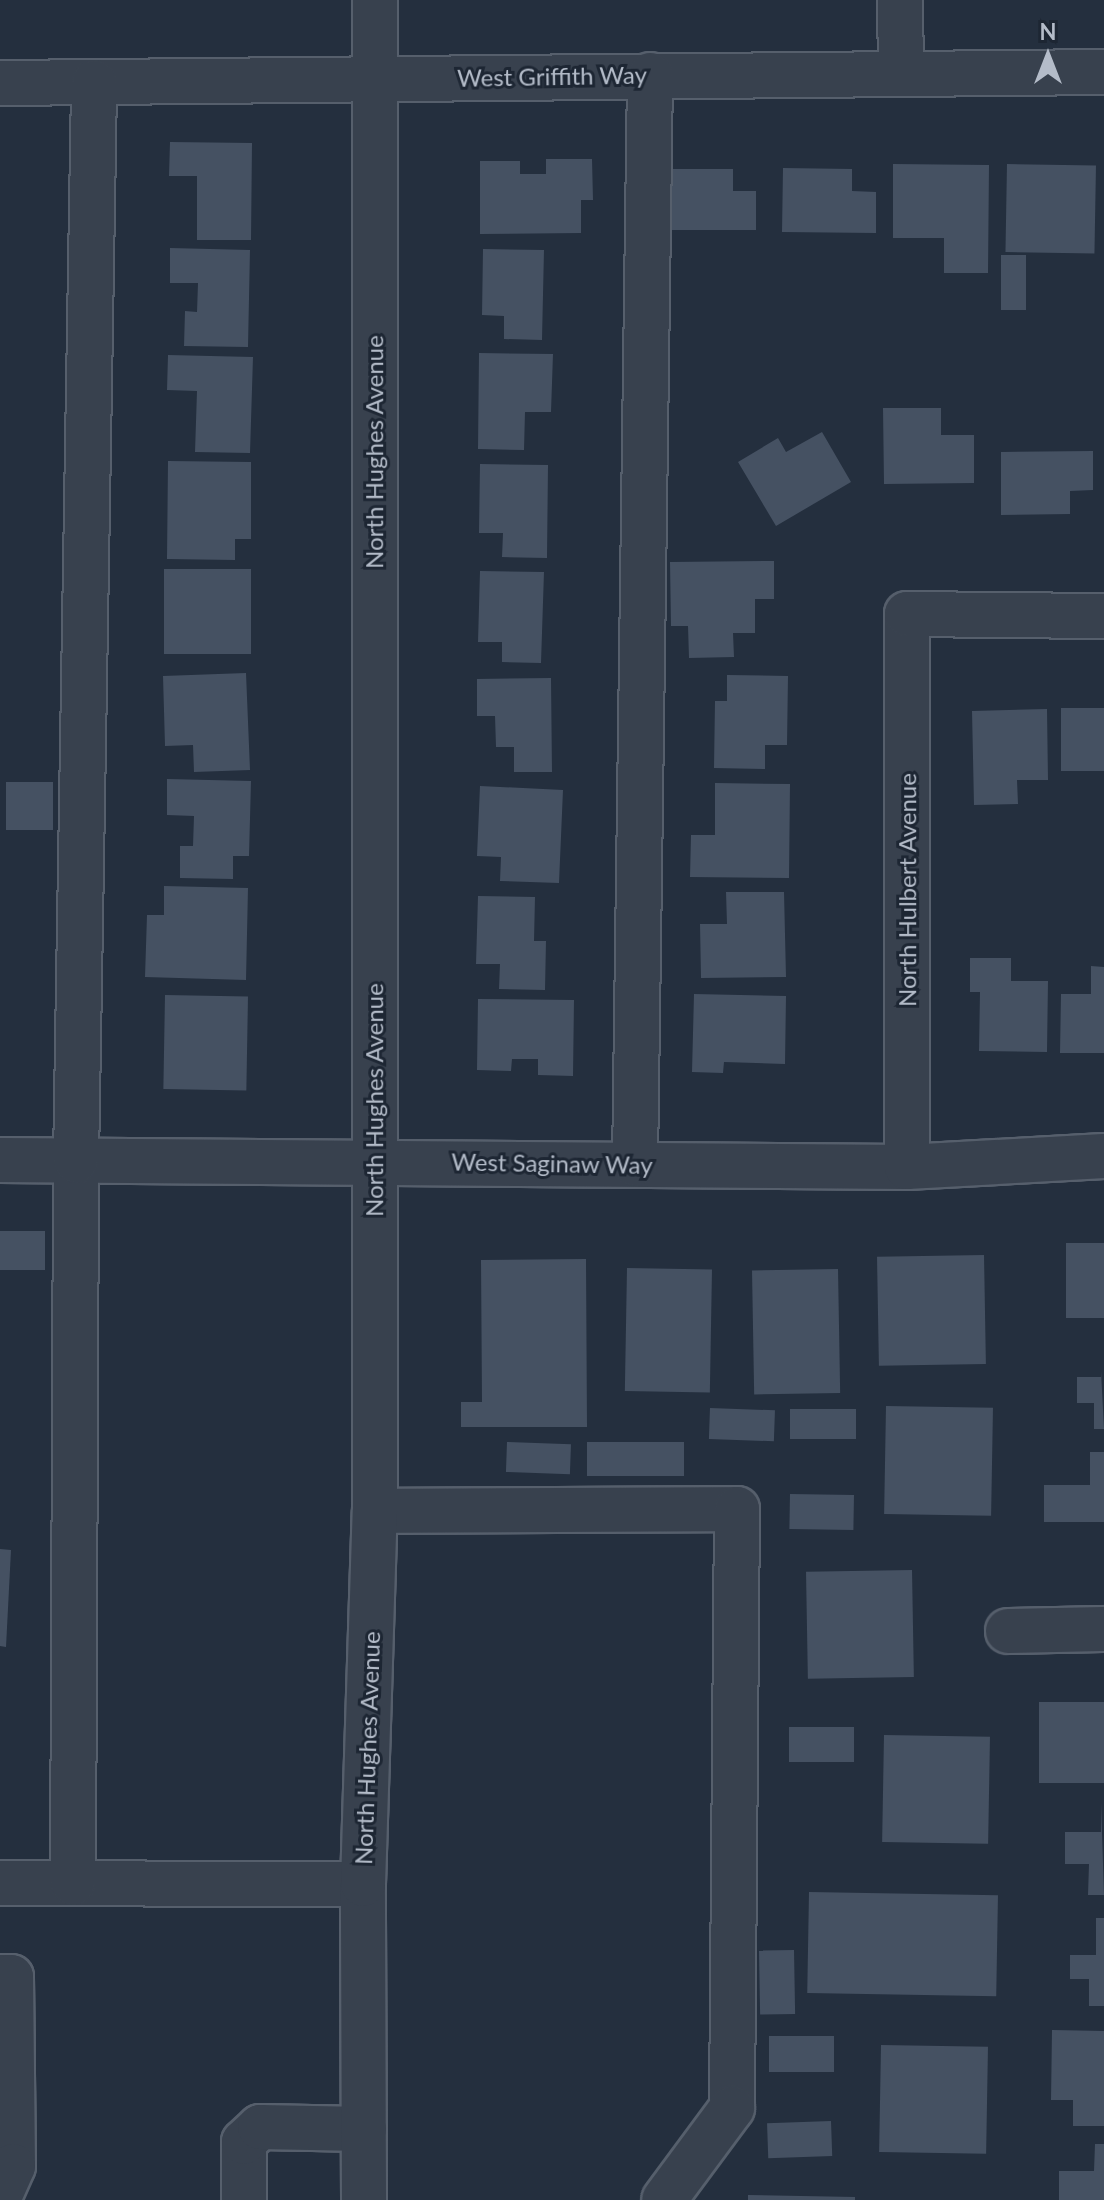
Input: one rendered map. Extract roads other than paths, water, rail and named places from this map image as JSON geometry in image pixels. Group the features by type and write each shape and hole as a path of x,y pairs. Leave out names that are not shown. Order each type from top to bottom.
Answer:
{"street":[{"name":"North Hughes Avenue","path":"364,2200 363,1884 375,1511 375,0"},
{"path":"900,0 901,74"},
{"name":"West Griffith Way","path":"0,83 1104,72"},
{"path":"635,1164 650,75"},
{"path":"73,1883 76,1161 94,82"},
{"name":"North Hulbert Avenue","path":"907,1167 907,614 1104,616"},
{"name":"West Saginaw Way","path":"0,1160 907,1167 1104,1156"},
{"path":"375,1511 737,1509 732,2108 664,2200"},
{"path":"1008,1631 1104,1629"},
{"path":"0,1883 363,1884"},
{"path":"0,1977 11,1977 13,2166 0,2195"},
{"path":"244,2200 244,2142 260,2127 364,2129"}]}
